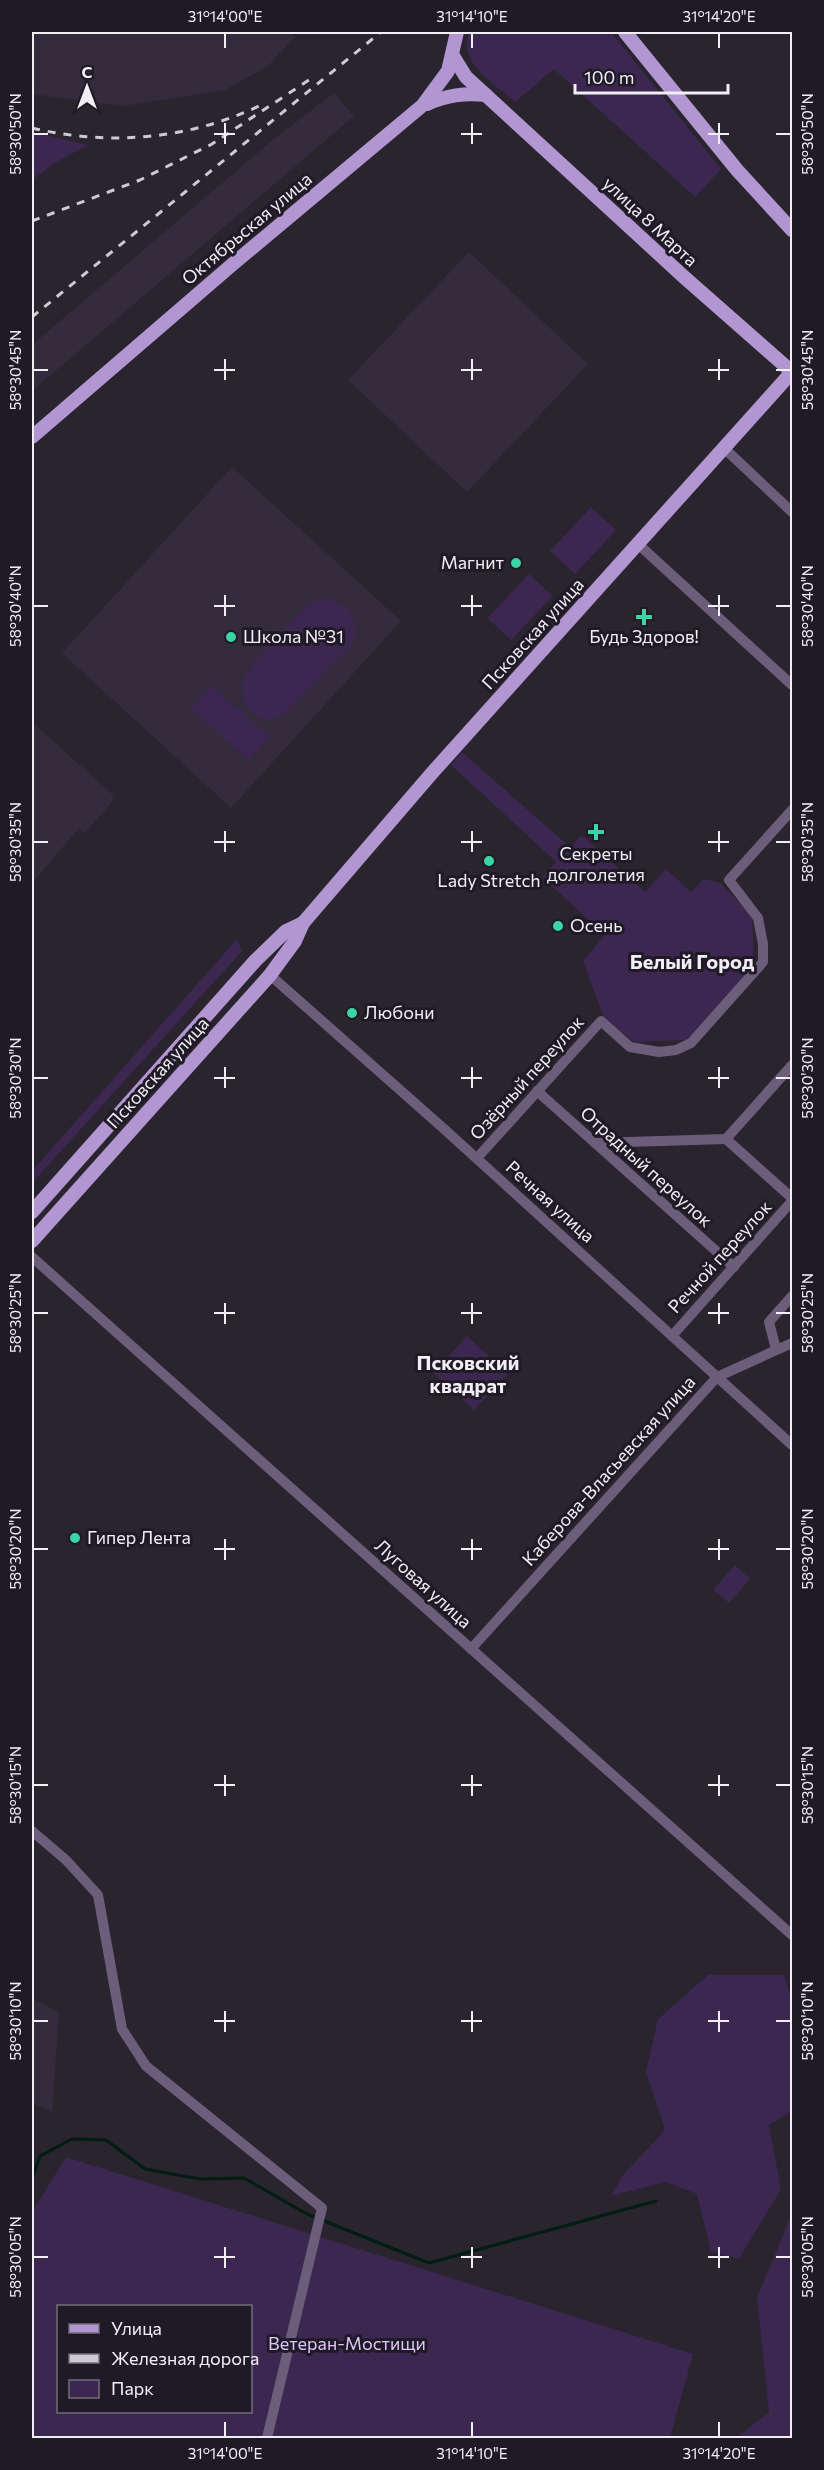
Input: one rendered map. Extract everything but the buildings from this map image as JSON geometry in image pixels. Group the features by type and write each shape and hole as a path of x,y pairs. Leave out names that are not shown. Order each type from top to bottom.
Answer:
{"main road":[{"name":"Октябрьская улица","path":"32,437 234,263 423,105 448,71 458,32"},
{"path":"625,32 737,170 792,231"},
{"name":"улица 8 Марта","path":"453,56 466,77 684,277 792,372"},
{"path":"423,105 446,96 486,95"},
{"name":"Псковская улица","path":"32,1241 270,975 295,941 303,923 432,772 792,372"},
{"name":"Псковская улица","path":"32,1212 255,961 286,931 303,923"},
{"path":"189,1035 189,1048 195,1051 204,1050"}],"street":[{"path":"724,448 792,512"},
{"path":"638,544 792,685"},
{"name":"Озёрный переулок","path":"477,1158 601,1021 630,1047 659,1052 676,1050 691,1043 722,1010 763,962 758,918 729,880 790,818"},
{"name":"Речная улица","path":"270,975 477,1158 792,1445"},
{"path":"726,1139 792,1065"},
{"name":"Отрадный переулок","path":"537,1092 734,1267"},
{"path":"595,1143 726,1139 792,1199"},
{"name":"Речной переулок","path":"672,1336 792,1199"},
{"name":"Луговая улица","path":"32,1257 792,1935"},
{"path":"776,1350 769,1322 792,1296"},
{"name":"Каберова-Власьевская улица","path":"471,1649 717,1377 792,1343"},
{"path":"32,1831 66,1860 98,1895 122,2029 146,2066 322,2208 267,2439"}],"shaded area":[{"path":"32,32 289,32 295,37 268,66 225,90 123,106 32,94"},
{"path":"334,93 354,116 32,391 32,345 275,138"},
{"path":"469,252 588,364 467,492 348,380"},
{"name":"Школа №31","path":"232,467 401,621 231,808 62,653"},
{"path":"32,722 113,795 112,802 85,833 79,828 32,883"},
{"path":"32,1998 59,2012 52,2112 32,2103"}],"green space":[{"path":"469,32 611,32 721,169 695,197 554,69 515,102 488,80 473,63 467,43"},
{"path":"32,132 88,145 53,164 32,180"},
{"path":"591,507 616,530 575,574 550,551"},
{"path":"529,574 553,596 511,640 487,618"},
{"path":"322,598 336,600 350,611 356,629 354,639 349,648 284,715 269,719 257,716 248,707 242,695 243,681 247,673 262,653 309,604"},
{"path":"212,685 269,737 248,760 191,708"},
{"path":"462,752 570,847 582,835 645,892 666,869 691,892 704,879 720,883 752,915 754,966 687,1040 634,1042 604,1018 583,961 605,935 542,877 556,862 451,765"},
{"path":"237,939 242,951 32,1183 32,1171"},
{"path":"467,1336 508,1374 474,1410 433,1373"},
{"path":"735,1565 750,1579 729,1603 713,1590"},
{"path":"708,1975 784,1975 792,2002 792,2111 769,2125 781,2189 739,2259 711,2252 697,2194 666,2182 611,2196 623,2175 665,2130 646,2071 658,2019"},
{"name":"Ветеран-Мостищи","path":"66,2157 693,2354 670,2438 32,2438 32,2212"},
{"path":"792,2213 792,2438 736,2438 769,2412 757,2298"}],"waterway":[{"path":"32,2178 40,2156 72,2139 106,2140 145,2169 200,2179 244,2178 307,2214 429,2263 656,2201"}],"railway":[{"path":"32,317 381,32"},
{"path":"32,221 140,180 212,144 315,76"},
{"path":"32,128 89,137 147,136 176,133 204,126 259,106"}],"place":[{"name":"Магнит","path":"516,563"},
{"name":"Будь Здоров!","path":"644,617"},
{"name":"Школа №31","path":"231,637"},
{"name":"Секреты долголетия","path":"596,832"},
{"name":"Lady Stretch","path":"489,861"},
{"name":"Осень","path":"558,926"},
{"name":"Любони","path":"352,1013"},
{"name":"Гипер Лента","path":"75,1538"}],"district":[{"name":"Белый Город","path":"692,962"},
{"name":"Псковский квадрат","path":"468,1374"}]}
